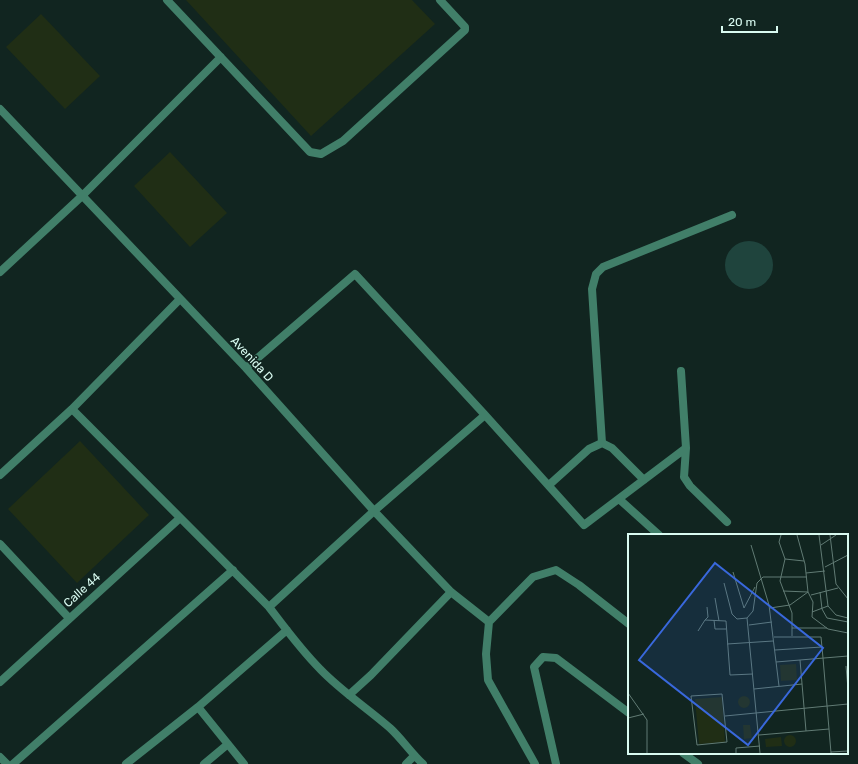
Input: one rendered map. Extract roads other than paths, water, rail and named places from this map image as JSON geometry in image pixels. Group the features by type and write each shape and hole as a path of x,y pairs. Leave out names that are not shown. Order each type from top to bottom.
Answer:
{"street":[{"path":"166,0 310,152 321,154 343,141 464,30 464,27 440,0"},
{"path":"0,272 82,196 221,57"},
{"name":"Avenida D","path":"0,108 246,368 374,511 451,592 489,622"},
{"path":"602,443 592,289 596,274 603,267 732,215"},
{"path":"246,368 355,274 584,525 686,448"},
{"path":"0,475 72,409 180,299"},
{"path":"681,371 686,448 684,477 690,486 727,522"},
{"path":"72,409 269,607 320,669 390,729 423,764"},
{"path":"269,607 374,511 485,415"},
{"path":"602,443 612,448 644,480"},
{"path":"549,485 589,449 602,443"},
{"path":"619,499 658,534"},
{"name":"Calle 44","path":"0,682 180,518"},
{"path":"0,544 69,618"},
{"path":"13,764 232,570"},
{"path":"535,764 488,680 486,654 489,622 533,577 556,570 579,585 628,623"},
{"path":"349,695 371,675 451,592"},
{"path":"126,764 198,707 287,630"},
{"path":"556,764 534,667 543,658 556,658 628,712"},
{"path":"198,707 244,764"},
{"path":"204,764 228,744"},
{"path":"684,754 698,764"},
{"path":"406,764 414,756"},
{"path":"0,757 7,764"}]}
